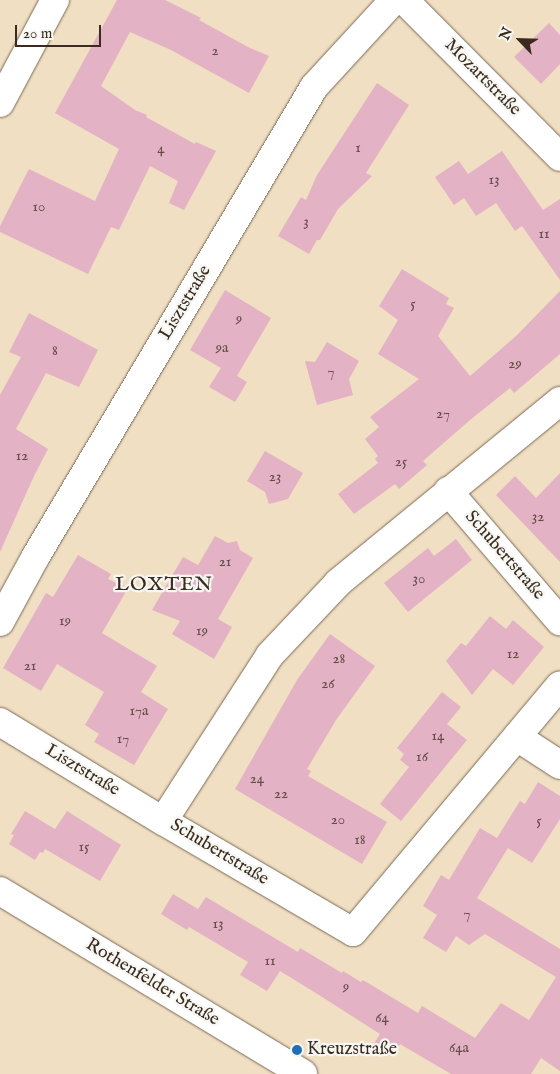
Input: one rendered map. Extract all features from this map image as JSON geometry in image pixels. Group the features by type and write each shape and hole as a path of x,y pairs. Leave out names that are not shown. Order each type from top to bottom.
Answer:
{"street":[{"path":"0,103 55,0"},
{"name":"Lisztstraße","path":"0,622 36,556 314,87 394,0"},
{"name":"Mozartstraße","path":"404,0 560,157"},
{"name":"Schubertstraße","path":"560,401 338,583 270,655 163,821 353,932 560,685"},
{"name":"Schubertstraße","path":"448,491 560,621"},
{"name":"Lisztstraße","path":"0,722 163,821"},
{"path":"517,737 560,765"},
{"name":"Rothenfelder Straße","path":"0,891 303,1074"}],"building":[{"path":"117,0 165,0 201,18 199,20 248,47 269,56 249,93 171,50 130,32 101,86 135,110 147,115 146,117 195,144 196,142 216,151 184,210 169,203 178,181 150,166 119,230 111,227 88,274 0,232 0,226 29,169 95,201 119,149 55,113"},
{"path":"549,23 560,35 560,64 541,84 514,57"},
{"path":"377,83 409,105 366,173 372,176 338,209 320,240 317,240 309,254 278,236 301,197 306,200 317,175"},
{"path":"502,151 543,210 560,199 560,280 522,226 515,231 496,203 476,216 464,198 454,205 435,177 459,161 468,174"},
{"path":"402,269 449,298 446,304 454,308 438,336 470,376 516,336 560,291 560,354 514,393 510,388 470,420 423,461 427,465 399,489 395,484 354,514 338,494 378,463 375,459 378,456 365,439 379,427 370,417 419,379 378,354 398,320 379,306"},
{"path":"225,290 271,318 237,376 247,382 235,402 209,387 221,368 190,350"},
{"path":"29,313 98,350 79,387 46,373 16,429 48,449 0,552 0,395 21,357 9,352"},
{"path":"327,342 359,361 349,379 353,395 317,405 305,361 315,362"},
{"path":"265,451 303,473 288,499 269,504 265,492 247,481"},
{"path":"560,473 560,562 496,495 515,476 536,498"},
{"path":"215,536 228,543 237,541 240,550 253,558 218,619 232,627 214,659 172,634 180,621 152,610 183,557 198,565"},
{"path":"456,539 472,560 408,612 384,583 428,548 434,556"},
{"path":"78,555 111,574 108,579 128,588 102,633 157,666 141,692 168,709 134,765 94,742 99,734 85,725 104,692 57,664 41,691 3,668 46,593 53,597"},
{"path":"490,616 506,629 513,620 544,647 513,685 493,669 472,695 446,661 461,643 466,646"},
{"path":"330,634 375,666 336,720 307,769 311,771 308,776 387,822 362,864 235,789 297,680"},
{"path":"442,692 461,707 447,724 467,740 401,821 380,804 409,767 400,760 404,754 397,748"},
{"path":"538,782 560,796 560,819 532,863 508,848 477,898 560,949 560,1071 541,1058 531,1074 451,1074 400,1044 393,1056 373,1045 380,1034 280,971 267,991 240,975 248,962 189,927 187,930 161,914 173,894 198,909 206,897 298,952 300,948 342,973 343,971 361,982 363,980 418,1013 422,1006 475,1038 501,1003 529,1020 556,977 485,934 469,945 456,936 446,952 423,938 437,915 423,906 441,875 449,880 480,828 497,838 520,801 525,804"},
{"path":"25,811 55,829 67,811 121,845 100,881 45,849 43,853 40,852 35,860 9,844 14,835 11,834"}],"place":[{"name":"Kreuzstraße","path":"297,1050"}],"district":[{"name":"LOXTEN","path":"164,584"}]}
